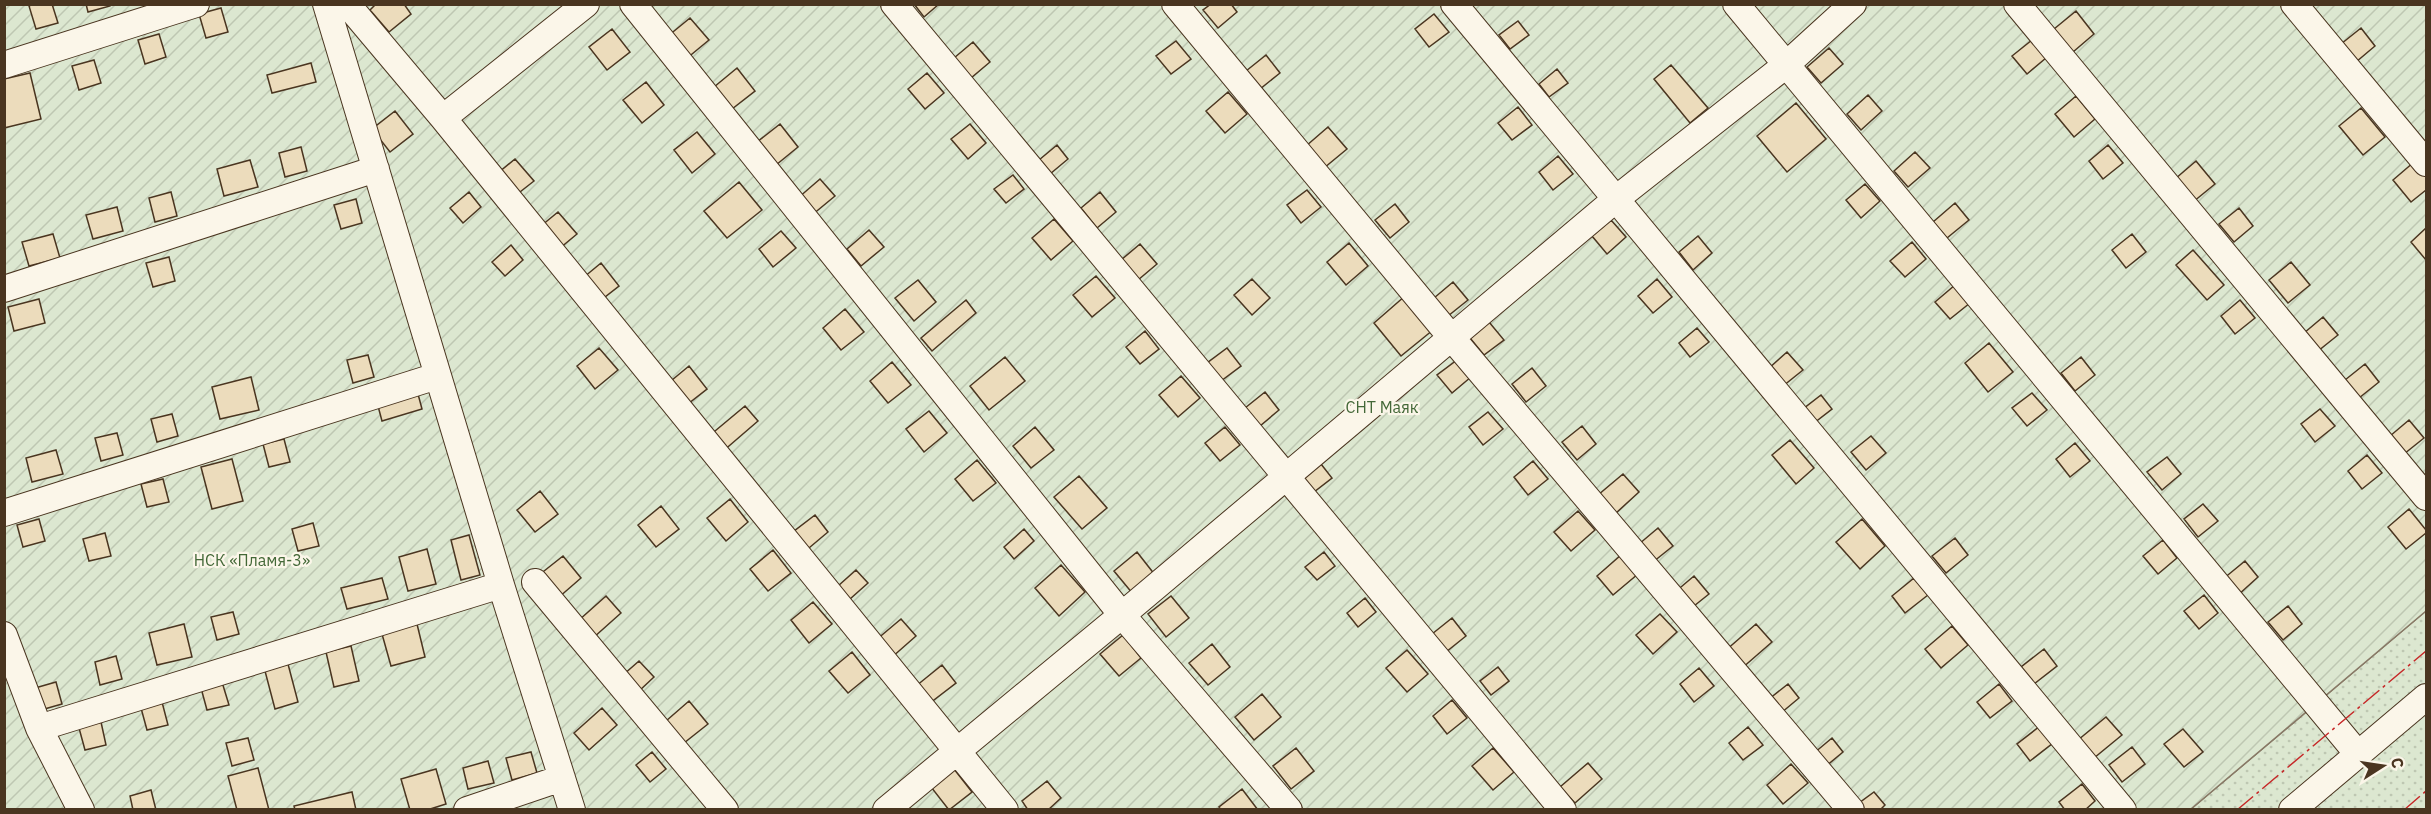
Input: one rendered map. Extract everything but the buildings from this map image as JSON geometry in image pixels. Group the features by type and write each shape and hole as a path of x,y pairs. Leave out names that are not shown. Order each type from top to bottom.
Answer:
{"street":[{"path":"4,65 196,4"},
{"path":"327,4 437,376 572,810"},
{"path":"347,4 443,118 1005,810"},
{"path":"443,118 586,4"},
{"path":"633,4 1122,615 1289,810"},
{"path":"894,4 1563,810"},
{"path":"1175,4 1451,337 1851,810"},
{"path":"1454,4 2123,810"},
{"path":"1736,4 2357,753"},
{"path":"886,810 1616,200 1786,65 1853,4"},
{"path":"2017,4 2427,498"},
{"path":"2294,4 2427,163"},
{"path":"4,289 376,169"},
{"path":"4,513 437,376"},
{"path":"536,582 725,810"},
{"path":"39,728 501,585"},
{"path":"4,635 39,728 81,810"},
{"path":"2292,810 2357,753 2427,697"},
{"path":"467,810 562,778"}],"green space":[{"name":"СНТ Маяк","path":"5,5 2426,5 2426,611 2191,809 5,810"},
{"path":"2426,611 2426,809 2191,809"}],"power":[{"path":"2237,810 2426,651"},
{"path":"2404,810 2426,791"}],"park label":[{"name":"НСК «Пламя-3»","path":"252,560"}]}
